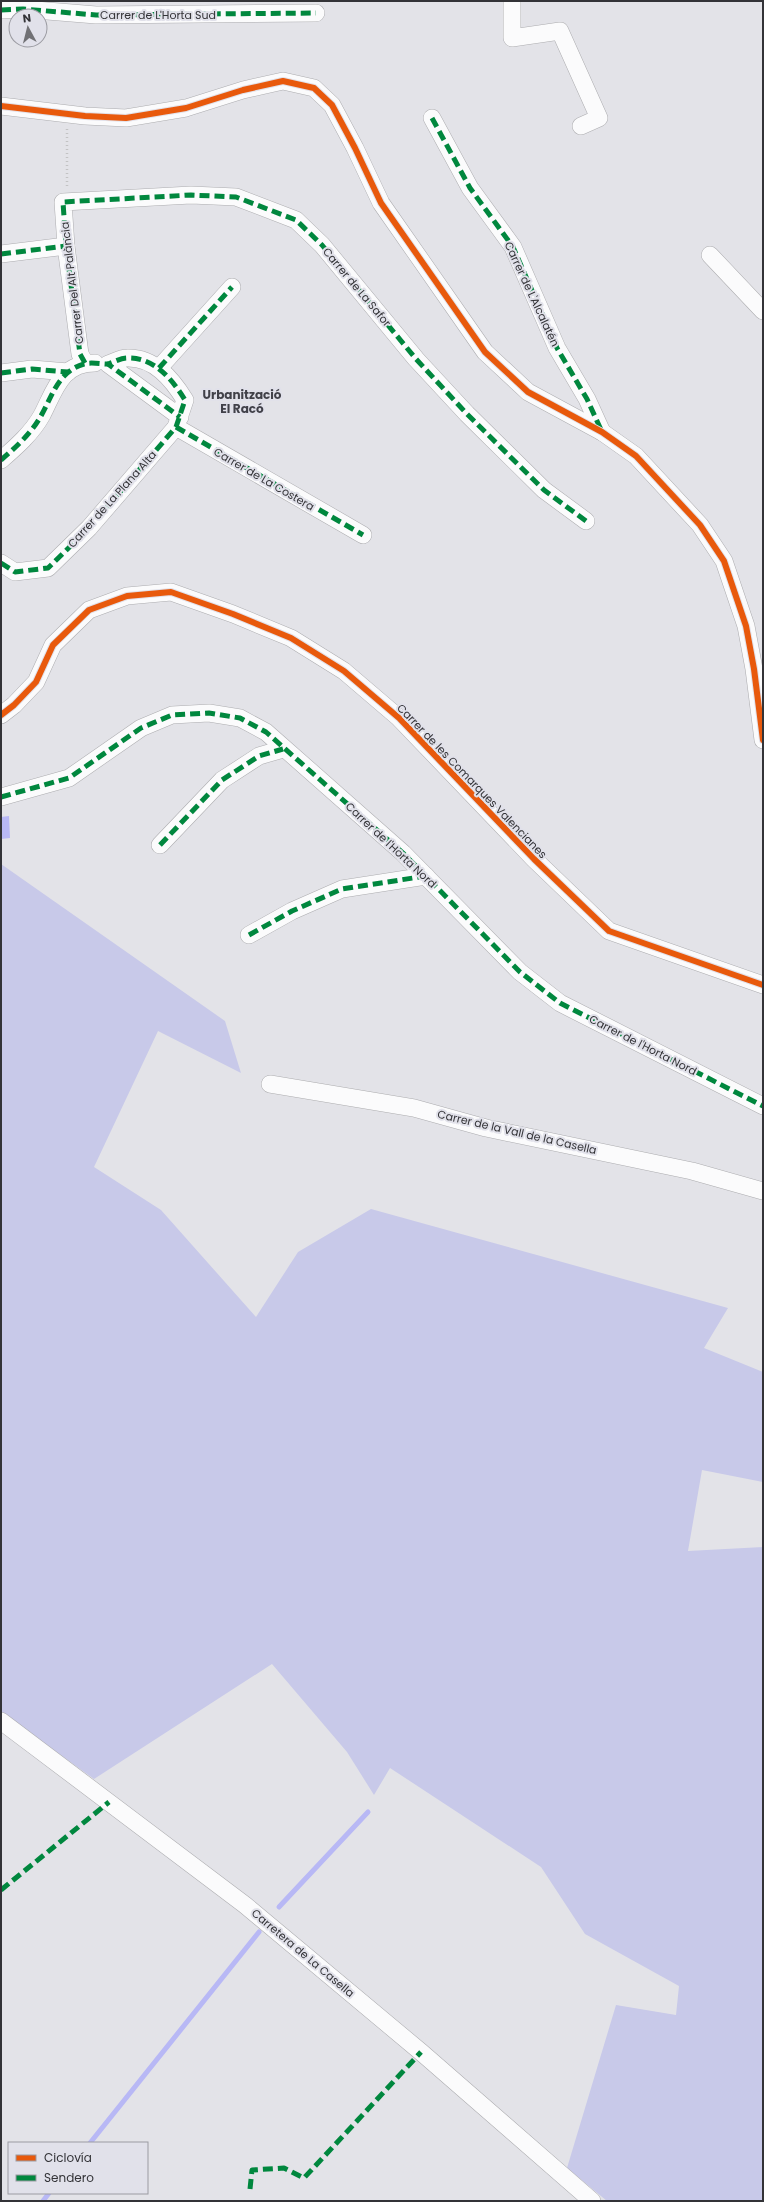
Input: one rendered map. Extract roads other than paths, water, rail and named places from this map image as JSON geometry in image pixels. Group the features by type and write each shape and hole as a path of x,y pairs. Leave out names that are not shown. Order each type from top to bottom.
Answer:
{"street":[{"path":"512,1 512,38 560,31 600,118 581,126"},
{"name":"Carrer de L'Horta Sud","path":"1,10 96,15 316,13"},
{"path":"1,106 85,116 126,118 186,108 243,90 283,81 314,88 332,105 355,148 381,203 485,352 528,392 602,432 636,456 700,525 724,561 746,626 754,669 763,740"},
{"name":"Carrer de L'Alcalatén","path":"432,118 470,188 512,247 557,348 587,399 602,432"},
{"name":"Carrer de La Safor","path":"65,196 191,195 236,197 296,220 322,245 416,359 476,424 544,490 586,521"},
{"name":"Carrer Del Alt Palància","path":"65,196 66,246 80,354 84,363"},
{"path":"1,254 66,246"},
{"path":"710,255 763,311"},
{"path":"159,368 232,288"},
{"path":"1,460 20,444 42,415 53,390 68,372 84,363 108,364 126,358 155,365 177,386 185,400 178,422"},
{"name":"Carrer de La Costera","path":"108,364 178,422 363,535"},
{"path":"1,373 32,369 68,372"},
{"name":"Carrer de La Plana Alta","path":"1,563 15,572 48,568 89,528 178,422"},
{"name":"Carrer de les Comarques Valencianes","path":"1,715 14,706 36,682 53,644 89,610 127,596 171,592 233,614 291,638 344,671 399,718 534,859 609,931 763,985"},
{"name":"Carrer de l'Horta Nord","path":"1,797 69,778 140,728 172,715 210,713 240,718 266,732 283,749 403,853 520,972 560,1003 763,1106"},
{"path":"160,844 222,780 259,756 283,749"},
{"path":"249,936 292,911 342,889 426,876"},
{"name":"Carrer de la Vall de la Casella","path":"270,1084 414,1108 486,1128 692,1171 763,1191"},
{"name":"Carretera de La Casella","path":"1,1721 245,1905 421,2052 592,2201"}],"water":[{"path":"9,816 10,838 1,839 1,817"}],"waterway":[{"path":"279,1907 368,1812"},
{"path":"91,2142 259,1932"},
{"path":"43,2201 48,2194"}],"district":[{"name":"Urbanització El Racó","path":"242,401"}]}
